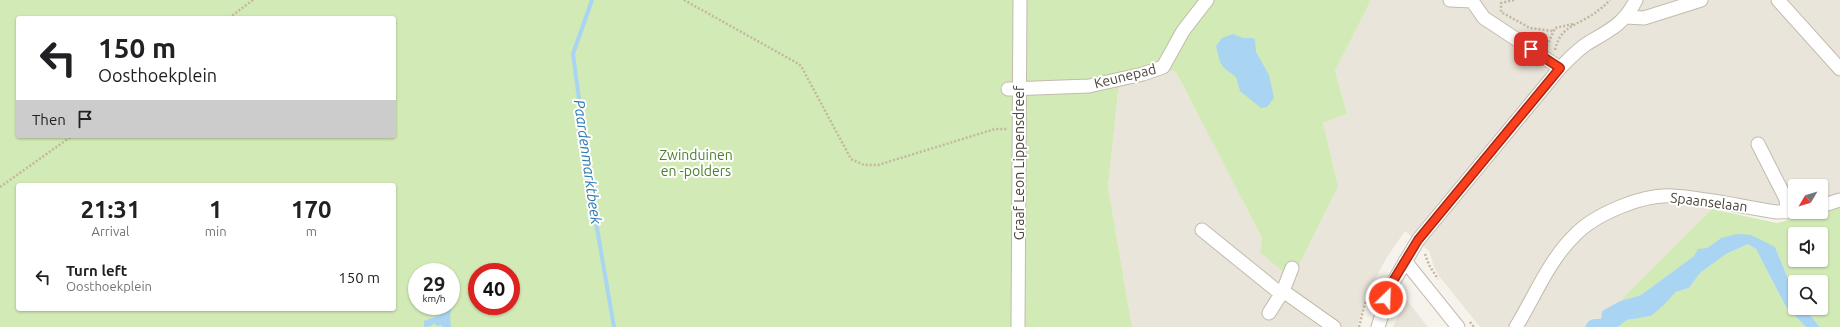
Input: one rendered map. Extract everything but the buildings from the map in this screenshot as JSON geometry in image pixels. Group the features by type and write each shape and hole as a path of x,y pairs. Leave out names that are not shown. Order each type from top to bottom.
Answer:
{"street":[{"name":"Graaf Leon Lippensdreef","path":"1018,327 1014,89 1020,0"},
{"name":"Keunepad","path":"1014,89 1089,86 1143,74 1163,67 1183,31 1207,0"},
{"path":"1450,0 1472,0 1484,18 1560,68"},
{"path":"1378,327 1390,286 1416,243 1560,68 1572,55 1588,43 1610,32 1626,17 1636,0"},
{"path":"1668,0 1680,6"},
{"path":"1626,17 1644,18 1701,0"},
{"path":"1778,0 1840,69"},
{"path":"1758,144 1788,204"},
{"name":"Spaanselaan","path":"1516,327 1558,255 1575,234 1596,218 1632,202 1670,196 1788,212"},
{"path":"1828,204 1840,200"},
{"path":"1202,230 1282,292 1334,327"},
{"path":"1405,261 1458,327"},
{"path":"1269,313 1282,292 1292,268"}],"path":[{"path":"232,16 253,0"},
{"path":"684,0 798,62 851,159 864,165 878,165 995,129 1008,129"},
{"path":"1514,0 1501,3 1501,12 1530,28 1553,31"},
{"path":"1542,56 1555,28 1574,24 1586,19 1600,10 1610,0"},
{"path":"0,187 69,138"},
{"path":"1416,243 1424,249 1429,265 1442,284"},
{"path":"1470,321 1474,327"}],"shaded area":[{"path":"1371,0 1840,0 1840,206 1828,210 1828,179 1788,179 1788,216 1750,214 1712,209 1620,301 1602,311 1601,319 1594,318 1589,321 1585,327 1480,327 1439,276 1434,267 1429,251 1405,231 1387,257 1368,292 1357,327 1132,327 1108,187 1119,81 1164,69 1176,72 1262,238 1260,252 1338,186 1323,123 1347,114 1335,71"},
{"path":"1406,299 1428,327 1393,327"}],"green space":[{"name":"Zwinduinen en -polders","path":"0,0 1371,0 1335,71 1347,114 1323,123 1338,186 1292,279 1260,252 1262,238 1176,72 1164,69 1119,82 1108,187 1132,327 0,327"},
{"path":"1840,206 1840,327 1820,327 1810,315 1828,315 1828,275 1788,275 1788,278 1775,247 1721,238 1707,248 1698,250 1694,256 1641,295 1620,301 1712,209 1777,223 1792,219 1828,219 1828,209"},
{"path":"1748,244 1756,249 1788,309 1788,315 1794,315 1806,327 1618,327 1627,320 1651,316 1676,292 1689,288 1700,273 1726,254"}],"water":[{"path":"1233,34 1243,38 1253,38 1255,40 1256,52 1269,75 1274,98 1267,107 1261,108 1240,91 1236,77 1224,68 1220,62 1216,46 1222,38"},
{"path":"1737,234 1751,235 1775,247 1788,278 1788,309 1756,249 1748,244 1726,254 1700,273 1689,288 1676,292 1651,316 1627,320 1618,327 1585,327 1591,320 1601,319 1602,311 1620,301 1641,295 1694,256 1698,249 1707,248 1721,238"},
{"path":"440,315 450,315 451,327 442,327 440,322 441,325 437,326 434,323 431,326 424,327 424,321"},
{"path":"1794,315 1810,315 1820,327 1806,327"}],"waterway":[{"name":"Paardenmarktbeek","path":"592,0 573,54 594,211 614,327"}],"route":[{"path":"1386,298 1390,286 1418,240 1560,68 1531,49"}]}
